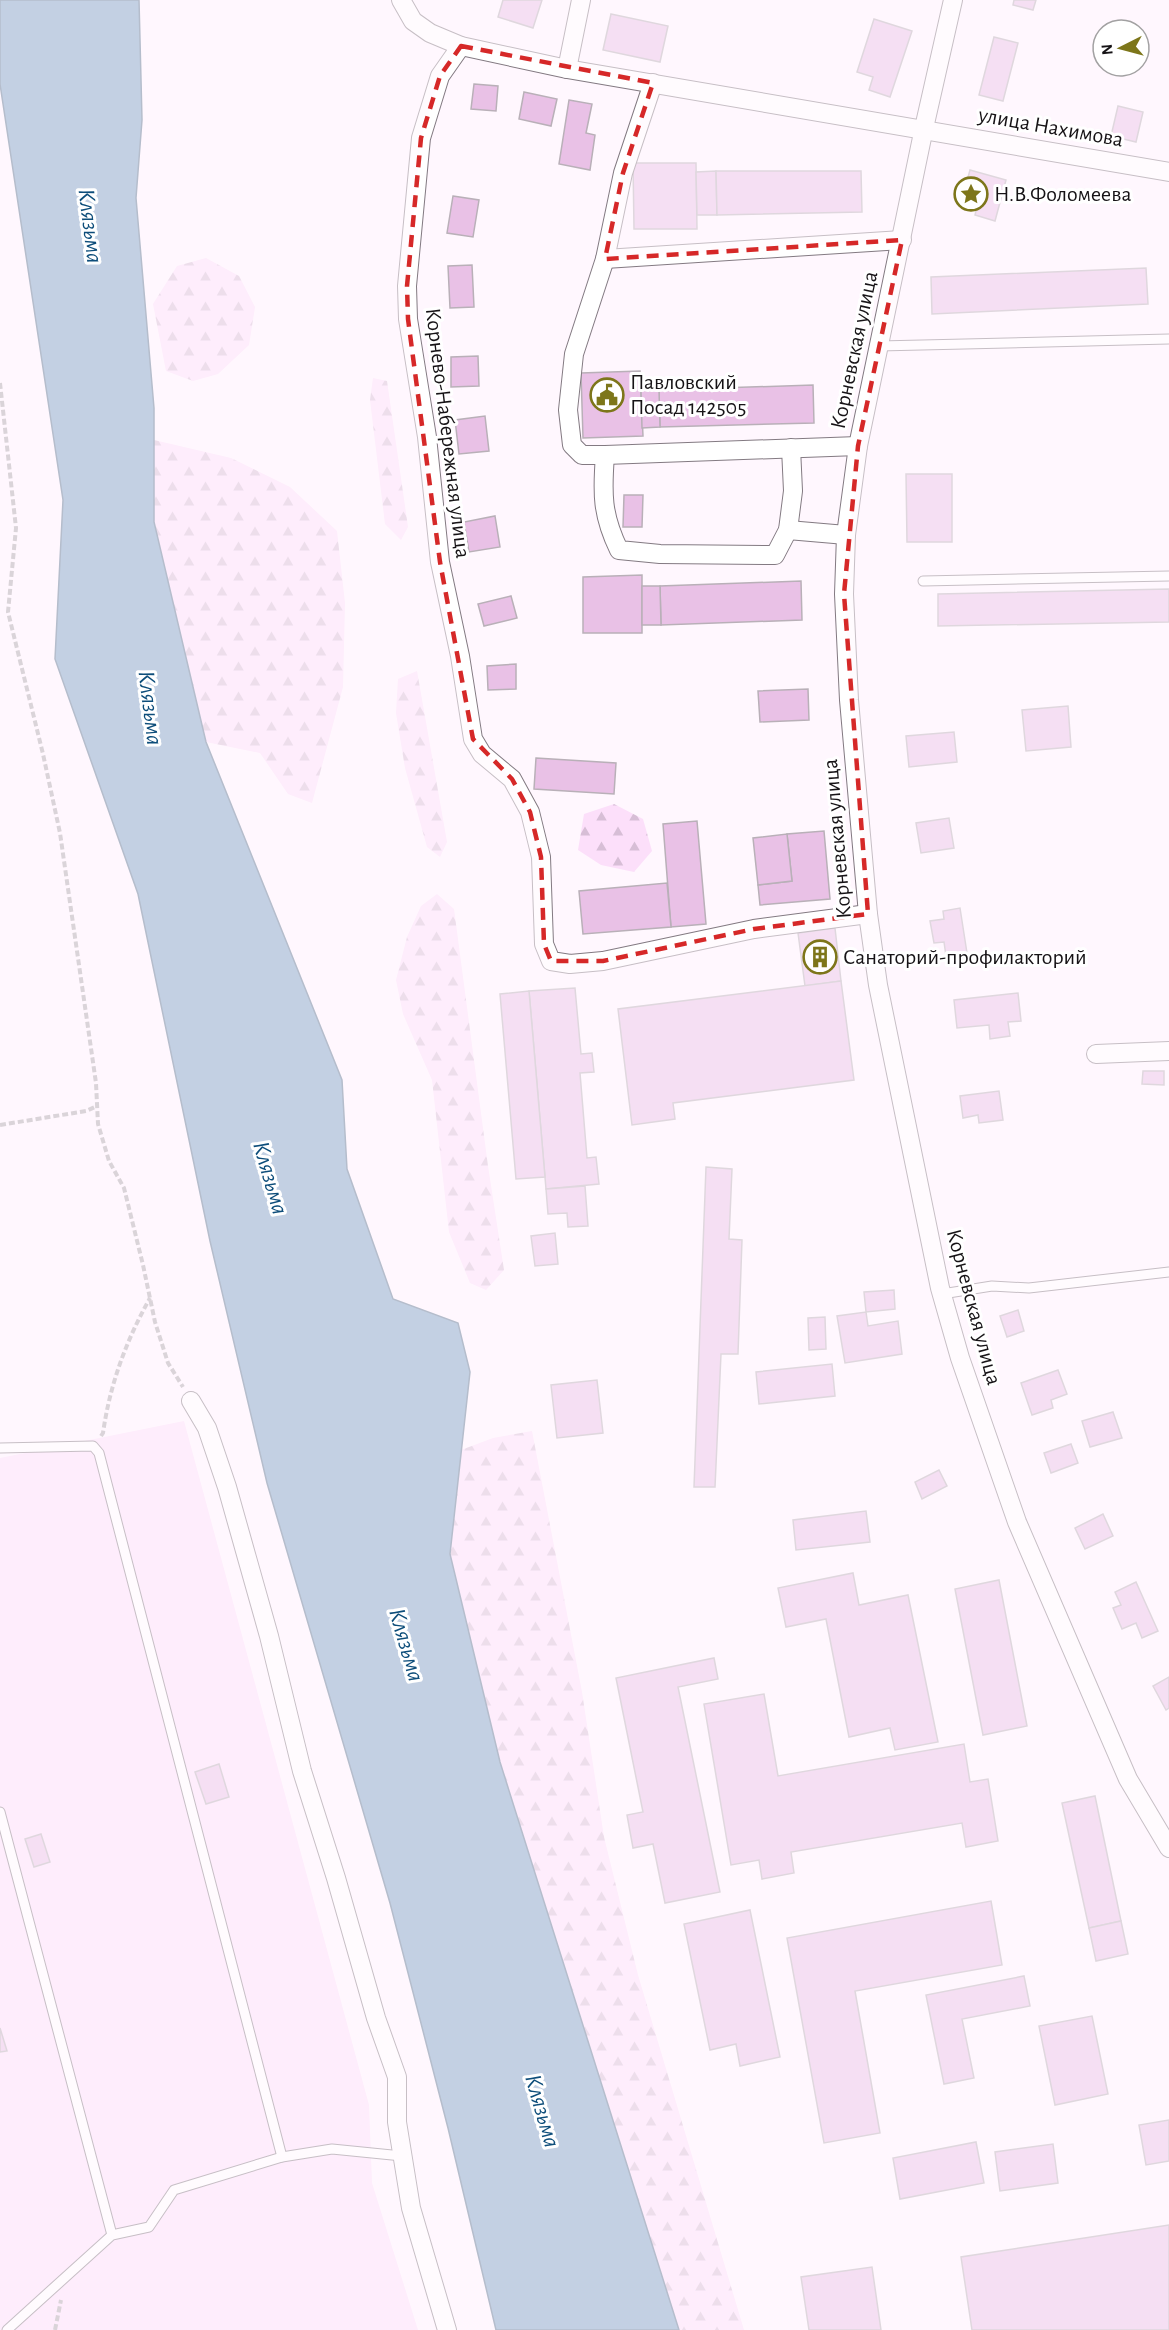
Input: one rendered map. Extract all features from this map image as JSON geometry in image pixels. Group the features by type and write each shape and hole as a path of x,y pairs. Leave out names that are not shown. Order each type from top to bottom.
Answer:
{"street":[{"path":"401,0 413,21 430,33 461,46 567,69 582,0"},
{"name":"Корневская улица","path":"953,0 858,446 846,535 844,594 849,700 867,914 878,985 942,1294 960,1358 1017,1522 1128,1779 1169,1848"},
{"name":"Корнево-Набережная улица","path":"461,46 440,76 421,138 407,286 408,319 427,437 440,562 460,656 473,739 482,754 512,779 530,812 541,857 544,944 551,962 570,964 603,961 754,929 867,914"},
{"name":"улица Нахимова","path":"567,69 924,128 1169,172"},
{"path":"653,83 623,172 604,259 574,354 567,410 572,445 582,455 858,446"},
{"path":"604,259 902,240"},
{"path":"605,455 602,493 609,529 619,550 660,555 775,555 788,530 793,491 791,448"},
{"path":"788,530 846,535"},
{"path":"1096,1054 1169,1051"},
{"path":"191,1401 207,1428 227,1487 269,1636 302,1771 336,1878 376,2018 397,2077 397,2122 411,2208 447,2330"}],"lane":[{"path":"879,346 1169,339"},
{"path":"923,581 1169,576"},
{"path":"942,1294 992,1286 1029,1288 1169,1272"},
{"path":"0,1448 93,1446 99,1453 282,2157"},
{"path":"0,1812 112,2235"},
{"path":"7,2330 112,2235 149,2227 174,2190 282,2157 332,2149 402,2156"}],"path":[{"path":"0,383 16,528 8,612 60,833 96,1083 99,1124 109,1161 124,1188 154,1322 168,1363 191,1401"},
{"path":"0,1125 86,1111 97,1106"},
{"path":"98,1439 103,1433 118,1363 135,1323 150,1298"}],"highlighted area":[{"path":"461,46 653,83 623,173 605,259 902,240 858,446 844,594 868,914 754,929 603,961 551,961 544,944 541,857 530,812 512,779 473,739 440,562 408,319 407,286 421,138 440,76"}],"green space":[{"path":"206,258 239,276 255,307 249,345 218,374 193,381 166,371 153,304 177,266"},
{"path":"373,378 387,381 408,527 401,540 385,524 370,400"},
{"path":"154,440 231,458 290,487 337,531 345,603 343,687 312,803 288,794 260,753 206,742 154,522"},
{"path":"417,671 447,842 440,857 427,847 405,768 396,713 398,679"},
{"path":"614,804 643,819 652,851 634,872 601,865 578,850 584,814"},
{"path":"437,894 454,909 504,1270 486,1290 470,1283 449,1232 432,1080 403,1014 396,980 407,937 421,906"},
{"path":"184,1421 369,2105 372,2183 418,2330 0,2330 0,1458"},
{"path":"532,1431 582,1692 604,1837 638,1975 744,2330 679,2330 500,1762 450,1554 461,1450 493,1438"}],"water":[{"name":"Клязьма","path":"0,0 139,0 142,120 136,198 154,408 154,522 206,742 342,1080 347,1169 393,1299 458,1323 470,1372 450,1554 500,1762 679,2330 496,2330 448,2128 390,1903 267,1483 210,1241 138,894 55,659 63,500 0,84"}],"building":[{"path":"503,0 542,0 533,28 498,17"},
{"path":"1014,0 1036,0 1033,10 1013,5"},
{"path":"611,14 668,26 660,62 603,50"},
{"path":"874,19 912,31 890,97 869,90 873,77 857,72"},
{"path":"994,37 1018,43 1003,101 979,95"},
{"path":"474,84 498,86 496,111 471,109"},
{"path":"524,92 557,99 551,126 519,119"},
{"path":"569,100 592,104 586,133 595,135 590,170 559,164"},
{"path":"1118,106 1143,112 1136,142 1111,136"},
{"path":"633,163 696,163 697,229 634,229"},
{"path":"970,170 1006,180 995,221 975,215 978,203 962,199"},
{"path":"716,171 717,215 697,215 696,172"},
{"path":"716,171 861,171 862,212 717,215"},
{"path":"453,196 479,200 473,237 447,233"},
{"path":"472,265 474,307 450,308 448,266"},
{"path":"1146,268 1148,304 932,314 931,277"},
{"path":"478,356 479,386 451,387 451,357"},
{"path":"640,371 643,436 583,438 581,373"},
{"path":"813,385 814,423 660,427 659,390"},
{"path":"641,390 659,390 660,427 642,428"},
{"path":"485,416 489,451 459,454 455,420"},
{"path":"906,474 952,474 952,542 907,542"},
{"path":"624,495 643,495 642,527 623,527"},
{"path":"495,516 500,547 469,552 464,522"},
{"path":"642,575 642,633 583,633 583,577"},
{"path":"801,581 802,620 661,625 660,586"},
{"path":"642,586 660,586 661,625 642,625"},
{"path":"1169,589 1169,622 938,626 938,594"},
{"path":"511,596 517,618 484,626 478,604"},
{"path":"516,664 516,689 488,690 487,666"},
{"path":"808,689 809,720 760,722 758,691"},
{"path":"1068,706 1071,747 1026,751 1022,710"},
{"path":"954,732 957,762 909,767 906,736"},
{"path":"536,758 616,763 614,794 534,789"},
{"path":"949,818 954,848 921,853 916,823"},
{"path":"697,821 706,924 671,927 663,824"},
{"path":"824,831 830,899 760,905 758,885 792,881 787,834"},
{"path":"787,834 792,881 758,885 753,838"},
{"path":"667,883 671,927 583,934 579,891"},
{"path":"960,908 967,953 946,956 944,942 934,943 930,921 944,919 943,911"},
{"name":"Санаторий-профилакторий","path":"835,928 841,981 805,986 798,933"},
{"path":"841,981 854,1080 673,1103 675,1119 632,1125 618,1009"},
{"path":"575,988 581,1054 592,1053 594,1072 580,1073 587,1158 596,1157 599,1184 546,1189 529,991"},
{"path":"529,991 545,1177 516,1179 500,994"},
{"path":"1018,993 1021,1021 1008,1022 1010,1036 990,1039 989,1025 957,1028 954,1000"},
{"path":"1143,1071 1164,1071 1164,1085 1142,1084"},
{"path":"999,1091 1003,1120 979,1123 978,1115 963,1118 960,1096"},
{"path":"706,1167 732,1169 729,1239 742,1240 738,1354 721,1354 715,1487 694,1487"},
{"path":"585,1186 588,1226 568,1227 567,1213 548,1214 546,1189"},
{"path":"555,1233 558,1264 535,1266 531,1236"},
{"path":"894,1290 895,1309 866,1312 864,1292"},
{"path":"1018,1310 1024,1331 1007,1337 1000,1316"},
{"path":"866,1312 868,1326 898,1321 902,1354 845,1363 837,1316"},
{"path":"825,1317 826,1349 809,1350 808,1318"},
{"path":"832,1364 835,1396 759,1404 756,1372"},
{"path":"1058,1370 1067,1394 1051,1400 1053,1408 1032,1415 1021,1383"},
{"path":"597,1380 603,1433 557,1438 551,1385"},
{"path":"1113,1412 1122,1438 1090,1447 1082,1421"},
{"path":"1071,1444 1078,1463 1051,1473 1044,1453"},
{"path":"939,1470 947,1486 922,1499 915,1482"},
{"path":"866,1511 870,1542 796,1550 793,1520"},
{"path":"1103,1514 1113,1536 1085,1549 1075,1528"},
{"path":"853,1573 859,1605 908,1595 938,1742 895,1750 890,1728 849,1737 826,1619 786,1627 778,1588"},
{"path":"999,1580 1027,1726 983,1735 955,1589"},
{"path":"1136,1582 1158,1631 1142,1638 1136,1623 1122,1629 1113,1608 1121,1605 1115,1592"},
{"path":"714,1658 718,1679 678,1687 720,1892 665,1903 653,1844 633,1848 627,1815 643,1812 616,1678"},
{"path":"1169,1677 1169,1708 1166,1710 1153,1686"},
{"path":"764,1694 778,1776 964,1744 970,1782 988,1779 998,1841 966,1847 962,1823 791,1852 794,1873 762,1879 759,1860 731,1865 704,1704"},
{"path":"219,1764 229,1797 206,1804 195,1772"},
{"path":"1095,1796 1121,1921 1089,1928 1062,1803"},
{"path":"41,1834 50,1862 34,1867 25,1839"},
{"path":"991,1901 1002,1965 855,1991 880,2133 824,2143 787,1938"},
{"path":"750,1910 780,2057 740,2066 736,2044 710,2050 684,1924"},
{"path":"1121,1921 1128,1954 1096,1961 1089,1928"},
{"path":"1024,1976 1030,2006 962,2019 974,2078 944,2084 926,1995"},
{"path":"1092,2016 1108,2094 1055,2105 1039,2026"},
{"path":"0,2028 7,2051 0,2052"},
{"path":"1169,2120 1169,2161 1146,2165 1139,2125"},
{"path":"976,2142 984,2183 900,2199 893,2158"},
{"path":"1053,2144 1058,2183 1000,2191 995,2152"},
{"path":"1169,2225 1169,2330 972,2330 961,2257"},
{"path":"872,2267 881,2330 809,2330 801,2277"}],"place":[{"name":"Н.В.Фоломеева","path":"971,194"},
{"name":"Павловский Посад 142505","path":"607,395"},
{"name":"Санаторий-профилакторий","path":"820,957"}]}
